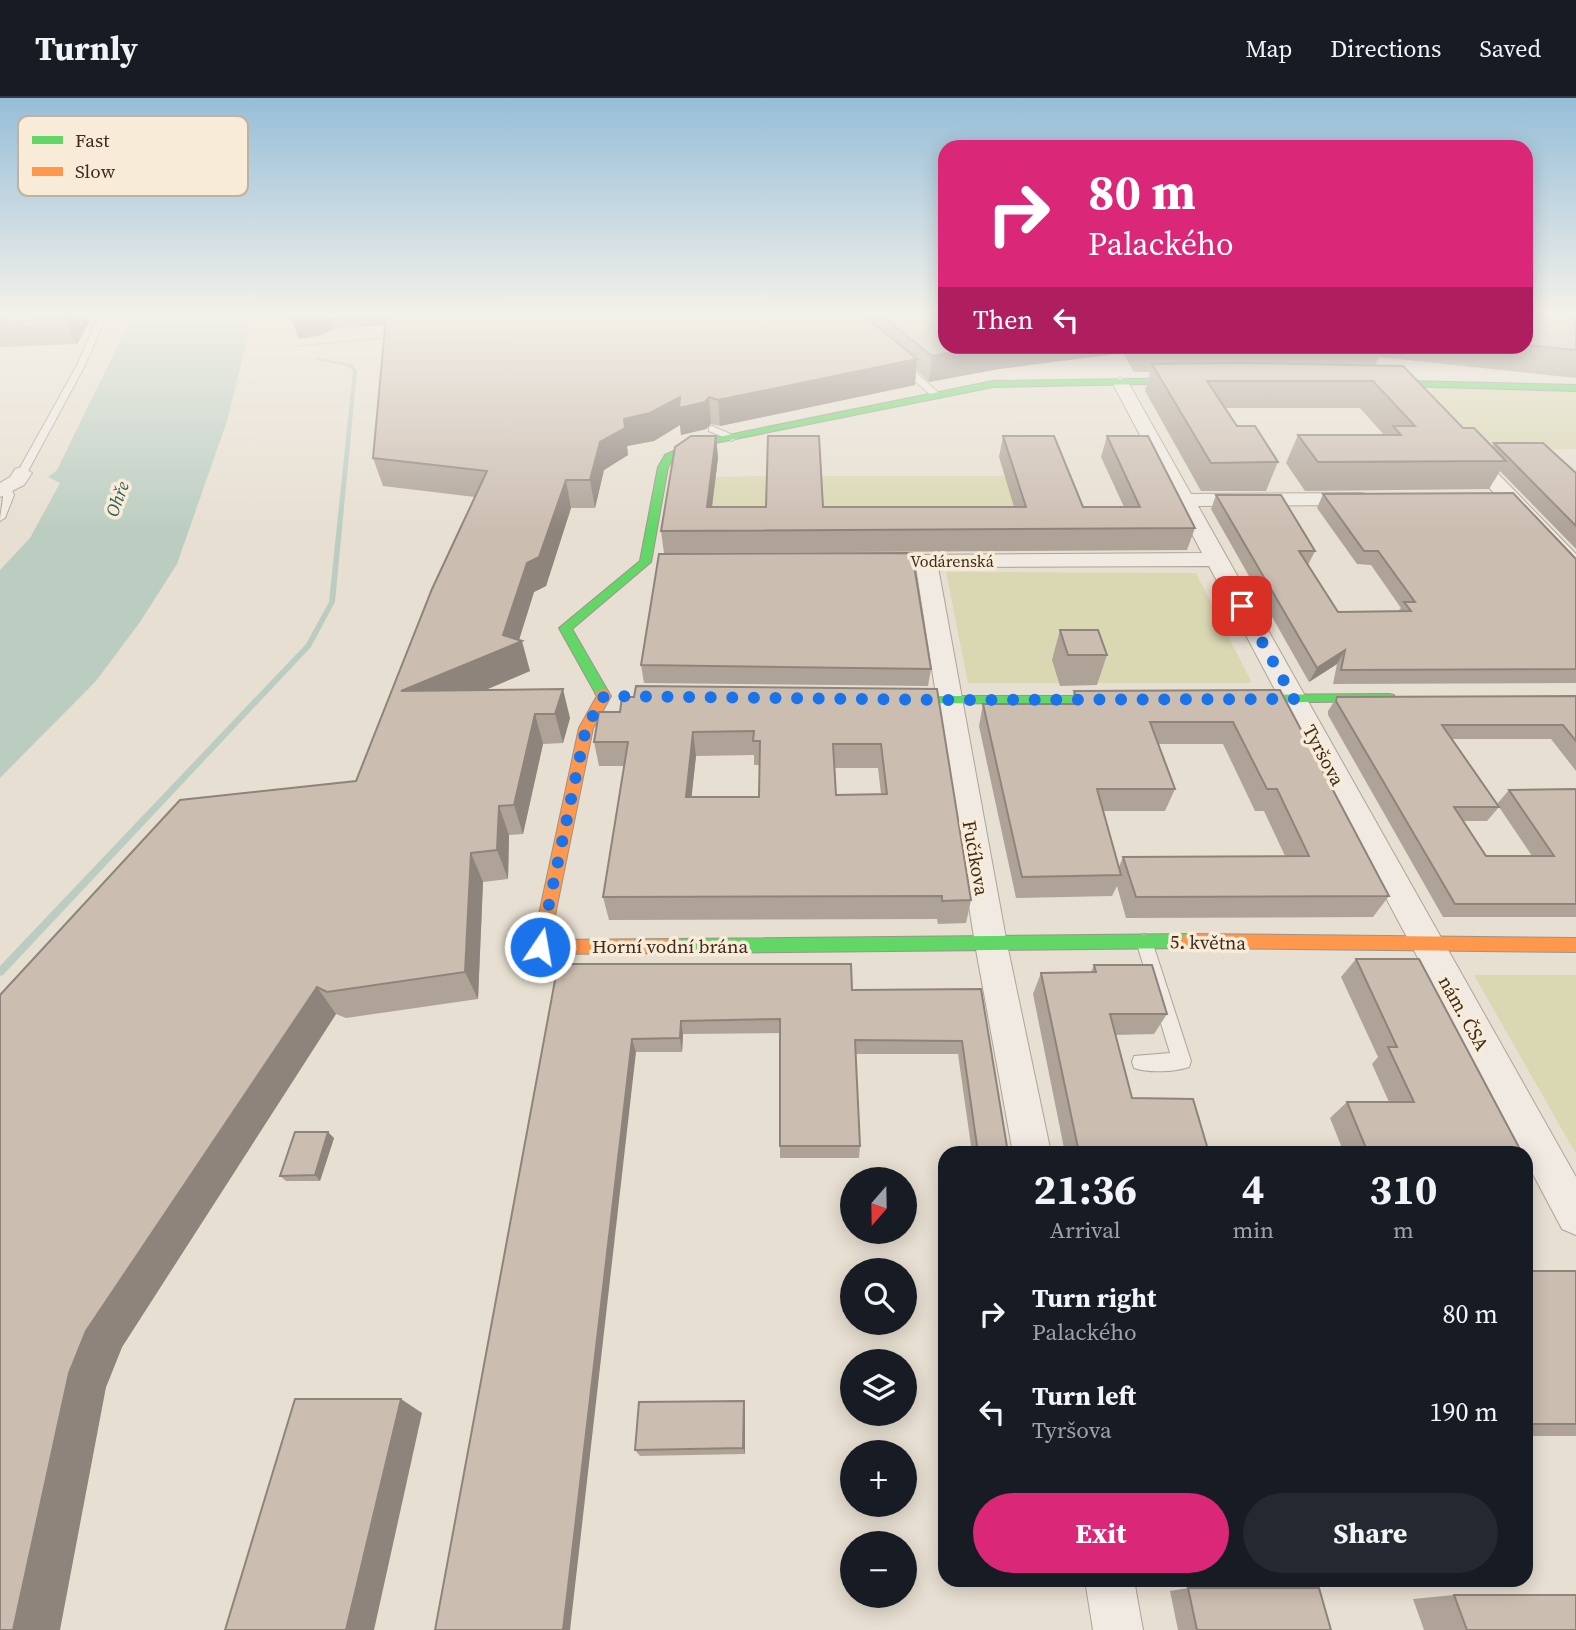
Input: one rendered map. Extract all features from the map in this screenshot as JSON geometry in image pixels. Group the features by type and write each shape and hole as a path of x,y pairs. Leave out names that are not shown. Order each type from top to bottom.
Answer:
{"street":[{"path":"672,562 645,562 663,467 669,457 697,444 977,387"},
{"name":"Tyršova","path":"1123,387 1425,944"},
{"path":"1406,387 1420,403"},
{"path":"1558,387 1576,388"},
{"path":"1458,443 1576,566"},
{"path":"3,490 17,481 22,473"},
{"path":"1487,498 1509,498"},
{"path":"1184,500 1379,499"},
{"name":"Vodárenská","path":"886,561 1216,559"},
{"name":"Fučíkova","path":"926,561 991,944 1031,1146"},
{"name":"Horní vodní brána","path":"645,562 565,628 611,696 586,728 540,947 991,944"},
{"path":"1215,699 1400,698"},
{"path":"864,699 1133,700"},
{"name":"5. května","path":"991,944 1144,941 1425,944"},
{"name":"nám. ČSA","path":"1576,945 1425,944 1576,1215"},
{"path":"1110,1587 1118,1630"}],"lane":[{"path":"22,473 69,387"},
{"path":"927,387 937,396"},
{"path":"712,429 732,438"},
{"path":"0,518 9,495 3,490"},
{"path":"1141,1062 1182,1061 1144,941"}],"shaded area":[{"path":"1434,388 1576,392 1576,449 1478,450 1425,397"},
{"path":"768,476 780,516 709,530 715,477"},
{"path":"820,476 1005,476 1021,529 822,529"},
{"path":"946,572 1196,573 1252,683 968,683"},
{"path":"1474,975 1576,975 1576,1154"}],"water":[{"name":"Ohře","path":"97,387 235,387 227,421 177,564 140,622 96,681 0,778 0,570 30,538 60,483 48,477 57,470"}],"building":[{"path":"380,387 779,387 718,400 709,397 705,402 679,408 680,397 650,413 624,419 625,428 600,442 590,480 566,480 539,557 527,563 503,635 522,641 401,691 563,689 555,714 535,714 514,805 499,806 497,850 471,853 465,972 327,992 317,987 86,1331 69,1373 13,1630 0,1630 0,995 180,800 356,781 432,589 487,471 373,458"},
{"path":"1166,387 1211,387 1237,426 1255,426 1278,462 1211,463"},
{"path":"1379,387 1424,387 1463,428 1474,428 1506,461 1318,462 1298,435 1401,435 1393,426 1415,426"},
{"path":"691,436 716,436 707,507 766,507 768,436 819,436 823,507 1026,507 1003,436 1054,436 1083,507 1140,507 1107,436 1148,436 1195,528 661,531 675,447"},
{"path":"1494,443 1543,443 1576,473 1576,526"},
{"path":"1513,493 1576,559 1576,669 1341,670 1345,650 1317,668 1216,495 1281,495 1315,551 1299,551 1338,612 1411,611 1404,602 1415,602 1378,551 1364,551 1323,494"},
{"path":"912,553 931,669 641,665 659,554"},
{"path":"1060,630 1098,630 1107,655 1068,655"},
{"path":"636,686 937,689 971,900 942,901 942,896 603,897 628,742 594,742 599,712 620,712 622,697 634,697","holes":["754,731 753,741 760,741 759,797 686,797 693,732","833,744 881,744 887,794 836,795"]},
{"path":"1280,690 1389,896 1136,897 1123,857 1309,856 1277,789 1267,789 1233,722 1150,722 1175,789 1097,789 1121,875 1022,877 983,704 1079,704 1074,691"},
{"path":"1576,696 1576,741 1563,725 1442,725 1499,807 1454,807 1486,856 1554,856 1509,790 1576,789 1576,904 1455,904 1336,701 1337,697"},
{"path":"1356,959 1419,959 1518,1146 1365,1146 1347,1102 1414,1102 1388,1047 1397,1047"},
{"path":"558,964 851,964 852,990 981,989 1007,1146 977,1146 962,1041 855,1040 860,1146 780,1146 780,1019 681,1021 680,1038 632,1039 563,1630 435,1630"},
{"path":"1094,965 1152,965 1167,1014 1110,1014 1132,1098 1193,1099 1207,1146 1078,1146 1041,973 1096,972"},
{"path":"295,1132 328,1132 315,1175 280,1176"},
{"path":"1533,1271 1576,1271 1576,1424 1533,1424"},
{"path":"295,1399 401,1399 346,1630 225,1630"},
{"path":"744,1401 743,1448 635,1450 639,1402"},
{"path":"1188,1588 1319,1588 1331,1630 1197,1630"},
{"path":"1454,1595 1576,1595 1576,1630 1467,1630"}],"waterway":[{"path":"0,972 309,645 332,602 353,387"}],"traffic: fast":[{"path":"602,693 565,628 645,562 663,467 669,457 697,444 976,387"},
{"path":"1555,387 1576,388"},
{"path":"1232,699 1389,698"},
{"path":"886,700 1123,700"},
{"path":"675,946 1189,941"}],"traffic: slow":[{"path":"602,693 604,696 586,728 540,947 675,946"},
{"path":"1189,941 1576,945"}],"route":[{"path":"540,947 586,728 604,696 950,700 1294,699 1242,606"}]}
